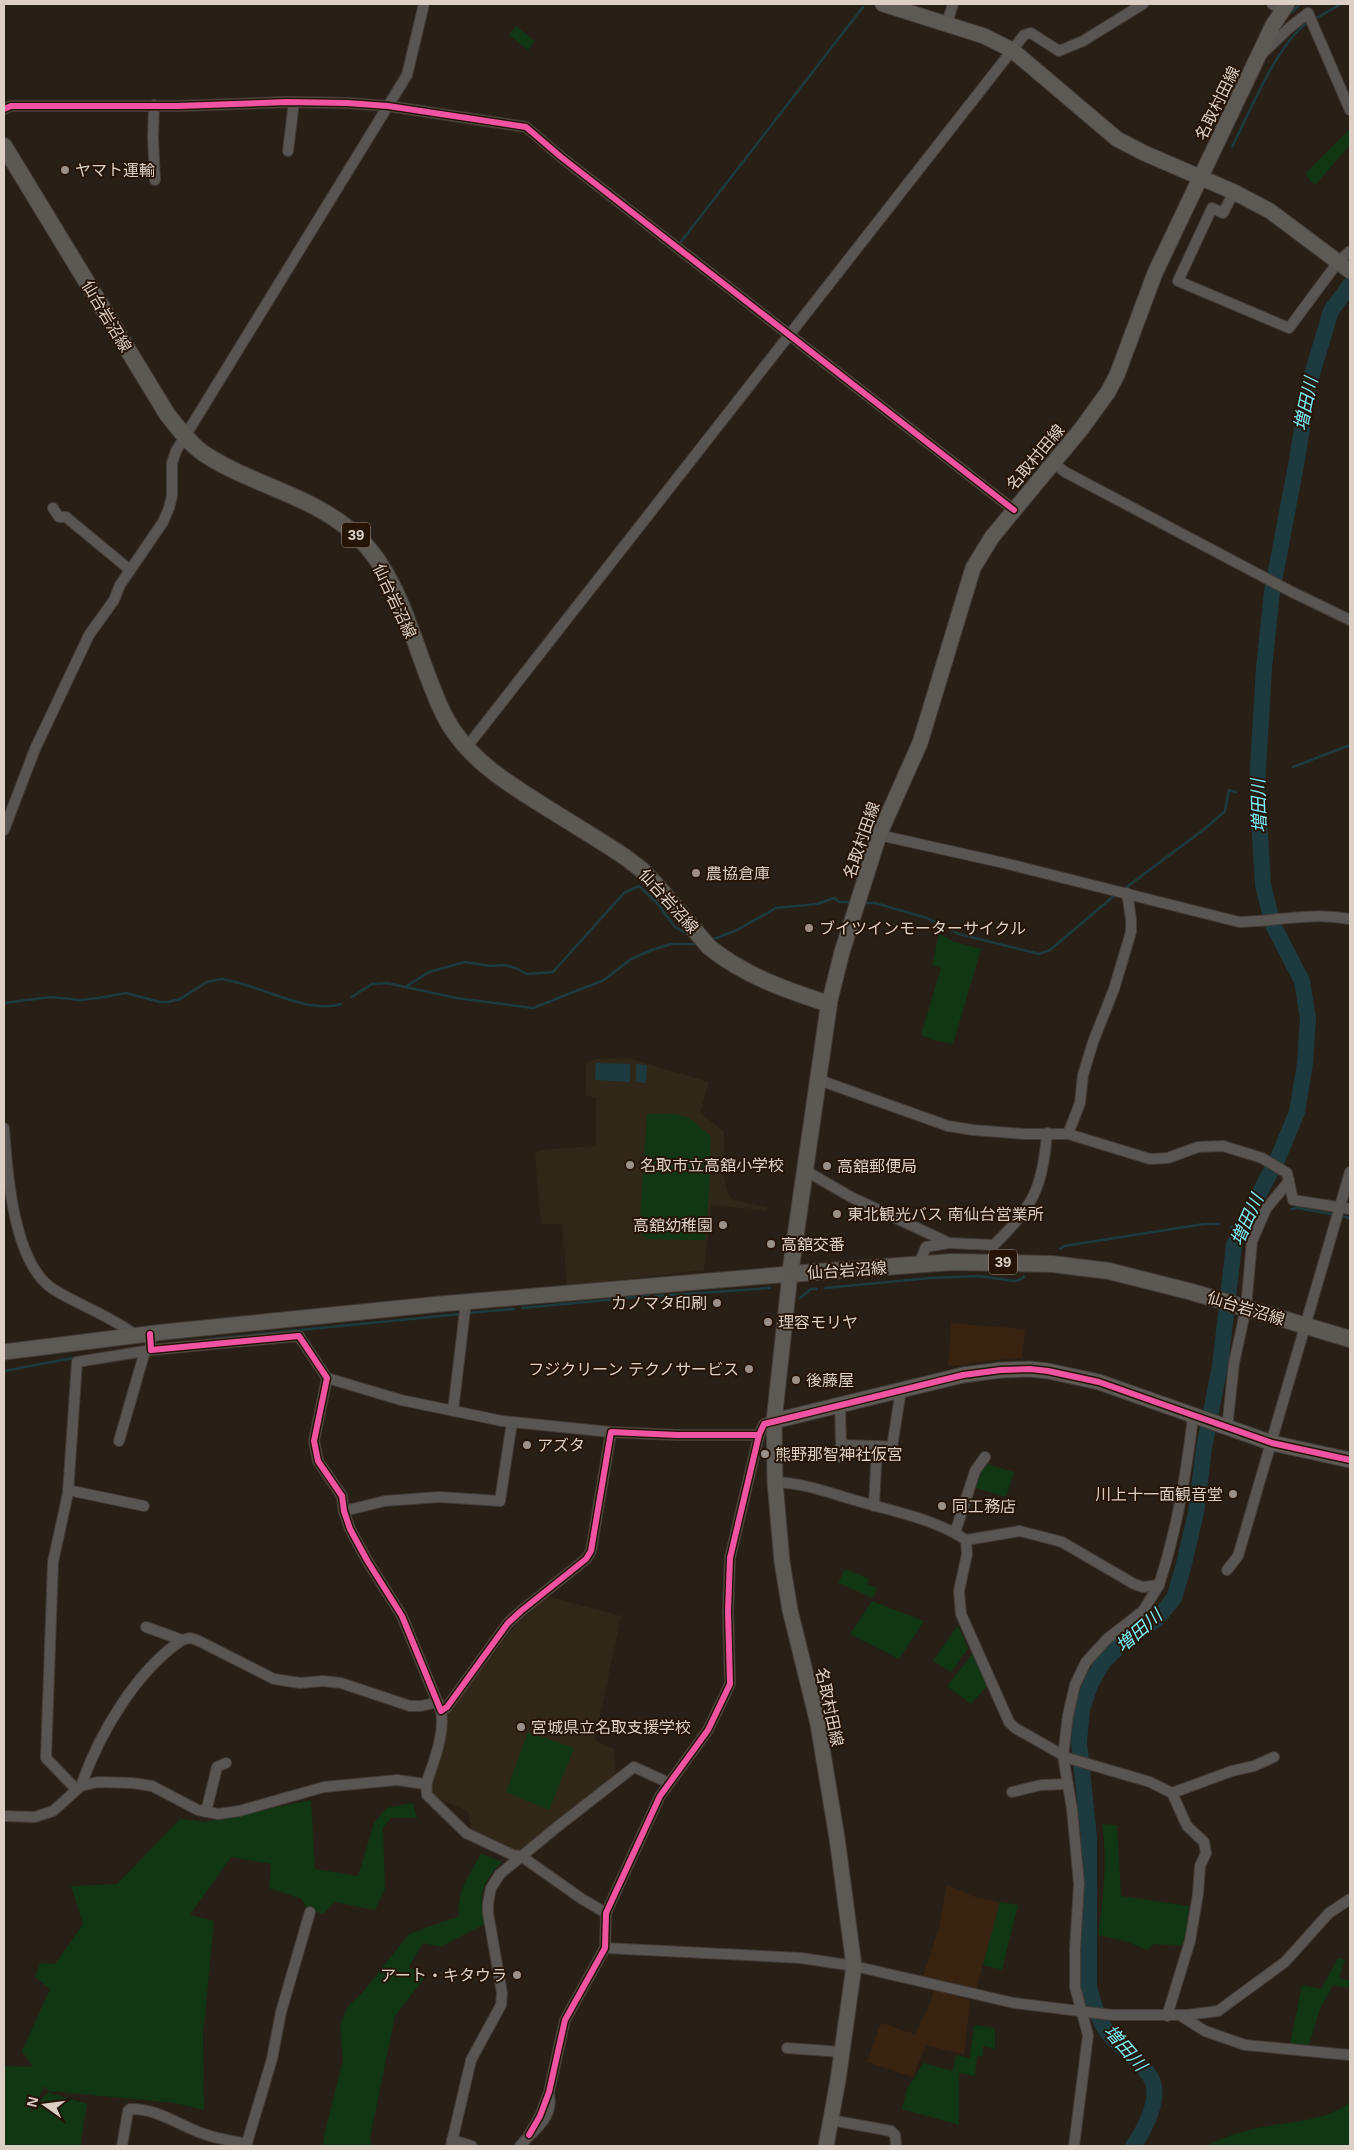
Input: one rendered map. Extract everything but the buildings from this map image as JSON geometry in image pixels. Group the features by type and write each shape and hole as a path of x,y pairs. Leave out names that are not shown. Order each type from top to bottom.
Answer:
{"main road":[{"path":"883,4 984,36 1012,50 1117,138 1144,153 1234,192 1270,211 1345,267"},
{"name":"名取村田線","path":"829,1004 842,952 879,835 920,743 973,568 981,552 1014,510 1059,467 1108,392 1117,375 1155,273 1258,58 1280,6"},
{"name":"仙台岩沼線","path":"4,146 167,414 185,436 202,452 227,467 326,513 347,527 369,548 383,568 397,597 438,702 454,732 466,748 486,766 516,788 625,857 642,870 709,947 740,969 759,979 829,1004 790,1274 962,1262 1052,1264 1109,1272 1213,1298 1350,1338"},
{"path":"4,1352 147,1343 466,1302 790,1274"},
{"name":"名取村田線","path":"790,1274 774,1421 775,1482 782,1562 790,1610 818,1724 837,1838 854,1966 826,2146"},
{"path":"774,1421 963,1375 1001,1370 1048,1371 1099,1382 1272,1444 1350,1460"}],"street":[{"path":"4,830 35,749 74,664 89,635 114,600 120,586 162,522 169,508 172,496 172,463 176,451 407,75 424,4"},
{"path":"947,23 953,4"},
{"path":"466,748 1024,35 1030,33 1059,51 1083,41 1143,4"},
{"path":"1258,58 1289,28 1308,14 1350,110"},
{"path":"288,151 294,102"},
{"path":"4,109 21,106 294,102 388,106 526,127 561,157 1014,510"},
{"path":"154,105 155,180"},
{"path":"1234,192 1223,213 1212,208 1178,280 1289,328 1345,267 1350,251"},
{"path":"1059,467 1288,591 1350,620"},
{"path":"53,508 59,517 66,517 130,570"},
{"path":"879,835 1122,892 1238,922 1260,922 1318,915 1350,919"},
{"path":"1068,1134 1080,1103 1083,1075 1093,1042 1114,989 1131,932 1131,919 1122,892"},
{"path":"818,1080 948,1126 1025,1134 1068,1134 1150,1159 1168,1158 1209,1145 1223,1146 1262,1158 1288,1177 1293,1200 1341,1212"},
{"path":"4,1128 12,1201 23,1245 36,1271 51,1288 123,1326 147,1343"},
{"path":"919,1264 926,1247 949,1243 994,1245 1015,1224 1034,1197 1045,1163 1047,1133"},
{"path":"806,1171 851,1197 949,1243"},
{"path":"1227,1570 1238,1556 1341,1212 1350,1172"},
{"path":"1225,1428 1244,1307 1252,1241 1266,1209 1288,1177"},
{"path":"453,1411 466,1302"},
{"path":"78,1788 46,1758 53,1562 72,1491 77,1362 147,1343 300,1336 327,1378 401,1400 512,1422 611,1432 677,1435 759,1434"},
{"path":"119,1441 147,1343"},
{"path":"327,1378 314,1441 318,1461 342,1496 344,1511 350,1529 402,1616 440,1706 443,1721 434,1761 425,1784 426,1795 466,1833 513,1855 521,1856 582,1899 606,1913"},
{"path":"841,1445 892,1447 900,1390"},
{"path":"840,1406 840,1457"},
{"path":"1074,2146 1088,2035 1075,1987 1079,1884 1066,1757 1072,1697 1082,1669 1094,1652 1142,1611 1158,1585 1172,1545 1183,1493 1195,1417"},
{"path":"520,2146 548,2115 551,2104 549,2092 565,2020 605,1948 606,1913 644,1830 669,1783 708,1730 730,1684 728,1611 730,1558 759,1434 764,1424 774,1421"},
{"path":"344,1511 385,1501 439,1497 500,1501 512,1422"},
{"path":"4,1816 35,1817 53,1812 78,1788 103,1734 139,1679 182,1640 190,1638 274,1679 300,1682 323,1680 341,1683 410,1706 447,1707 508,1623 521,1610 586,1559 591,1551 611,1432"},
{"path":"874,1506 877,1446"},
{"path":"955,1533 975,1471 985,1457"},
{"path":"775,1482 799,1484 913,1516 955,1533 966,1540 1020,1531 1062,1542 1134,1584 1143,1587 1158,1585"},
{"path":"72,1491 144,1506"},
{"path":"966,1540 967,1554 959,1591 961,1614 1004,1713 1015,1728 1066,1757 1150,1782 1172,1793 1187,1826 1204,1842 1206,1853 1200,1866 1198,1894 1190,1941 1167,2016"},
{"path":"146,1626 182,1640"},
{"path":"1172,1793 1232,1771 1254,1766 1274,1757"},
{"path":"206,1812 217,1767 226,1762"},
{"path":"472,2146 452,2143 471,2060 500,2004 502,1994 488,1913 491,1888 500,1874 521,1856 634,1767 669,1783"},
{"path":"78,1788 98,1782 132,1783 152,1786 198,1810 218,1814 238,1811 324,1787 397,1780 425,1784"},
{"path":"1012,1792 1041,1785 1068,1784"},
{"path":"605,1948 801,1958 854,1966 1004,2001 1112,2015 1181,2016 1218,2011 1285,1962 1329,1913 1350,1899"},
{"path":"122,2146 128,2111 130,2109 137,2109 177,2121 204,2134 246,2145 272,2059 284,2003 310,1912"},
{"path":"1181,2016 1204,2031 1245,2045 1350,2055"},
{"path":"787,2048 842,2052"},
{"path":"831,2120 890,2131 895,2135 896,2146"}],"shaded area":[{"name":"名取市立高舘小学校","path":"628,1058 709,1082 700,1113 724,1131 724,1177 727,1193 733,1200 767,1207 767,1211 711,1205 704,1270 567,1286 562,1224 541,1224 535,1154 540,1150 596,1146 596,1098 586,1095 586,1063 595,1059"},
{"path":"951,1323 1025,1329 1022,1358 948,1367"},
{"name":"宮城県立名取支援学校","path":"546,1596 621,1616 595,1740 614,1749 615,1774 605,1787 525,1848 514,1853 472,1831 468,1812 436,1797 429,1788 440,1750 447,1714 521,1618"},
{"path":"947,1885 977,1898 1000,1902 976,1990 923,1977 938,1931"},
{"path":"934,1990 970,2000 964,2055 926,2045 913,2077 867,2062 881,2023 915,2034 931,2001"}],"green space":[{"path":"516,26 535,41 528,50 509,35"},
{"path":"1350,129 1350,145 1316,184 1310,181 1306,173"},
{"path":"939,934 955,942 981,949 953,1044 933,1040 921,1035 941,968 932,965"},
{"path":"647,1114 676,1114 689,1118 711,1137 705,1240 646,1239 639,1231"},
{"path":"987,1464 1014,1472 1006,1497 976,1488 979,1476"},
{"path":"845,1569 869,1579 867,1584 877,1588 873,1598 838,1583"},
{"path":"872,1601 924,1621 899,1659 850,1634"},
{"path":"958,1625 968,1649 951,1672 933,1661"},
{"path":"974,1652 987,1686 971,1704 947,1686"},
{"path":"528,1732 574,1748 549,1810 506,1792"},
{"path":"311,1800 315,1869 358,1876 374,1823 386,1808 413,1803 417,1818 391,1818 383,1828 385,1889 375,1910 335,1902 323,1914 306,1908 302,1899 269,1888 271,1864 231,1857 190,1915 214,1921 203,2036 204,2110 175,2103 48,2091 45,2086 29,2114 48,2092 87,2104 81,2141 82,2146 4,2146 4,2066 33,2067 22,2051 50,1989 35,1977 40,1963 55,1964 83,1924 71,1886 117,1884 180,1819 206,1822"},
{"path":"1102,1824 1117,1825 1121,1896 1189,1906 1185,1946 1154,1944 1147,1950 1128,1942 1098,1935 1105,1866"},
{"path":"481,1853 502,1862 489,1877 483,1890 482,1905 485,1924 440,1947 423,1943 409,1967 426,1976 395,2016 370,2138 372,2146 323,2146 343,2060 340,2025 348,2006 363,1992 409,1934 459,1916 462,1891"},
{"path":"1000,1902 1018,1905 1002,1970 983,1965"},
{"path":"1338,1958 1345,1960 1339,1978 1350,1981 1348,1988 1333,1985 1320,2009 1309,2045 1290,2044 1302,1985 1321,1989"},
{"path":"974,2025 995,2028 995,2049 983,2046 983,2056 977,2056 975,2076 959,2073 959,2125 902,2109 907,2089 923,2063 953,2071 956,2055 970,2058"},
{"path":"1350,2102 1350,2146 1206,2146 1229,2136 1253,2129 1316,2118 1340,2109"}],"water":[{"path":"596,1063 630,1064 630,1082 595,1080"},
{"path":"636,1064 647,1065 646,1083 636,1082"}],"waterway":[{"path":"1292,12 1300,4"},
{"path":"1313,20 1341,4"},
{"path":"680,243 863,7"},
{"path":"1232,147 1255,98 1276,61 1287,44 1309,22"},
{"name":"増田川","path":"1133,2146 1150,2114 1153,2104 1154,2086 1151,2078 1142,2066 1104,2028 1096,2011 1089,1987 1089,1837 1079,1742 1082,1709 1091,1683 1103,1662 1121,1644 1156,1620 1174,1598 1196,1513 1204,1448 1220,1366 1234,1245 1278,1158 1297,1112 1305,1063 1308,1019 1302,981 1273,925 1263,885 1257,786 1264,668 1272,592 1309,384 1331,311 1350,285"},
{"path":"1293,767 1350,745"},
{"path":"1124,889 1207,827 1225,811 1229,790 1236,792"},
{"path":"407,986 429,972 465,962 490,966 504,965 516,968 527,974 553,972 624,893 639,886 657,903 675,927 688,934"},
{"path":"863,903 875,903 927,918 959,934 1039,954 1050,950 1115,895"},
{"path":"711,940 737,930 776,908 817,904 834,898 839,902 852,902"},
{"path":"352,997 372,984 387,983 456,998 533,1008 604,980 631,959 652,950 671,944 699,944"},
{"path":"4,1003 51,997 80,1000 126,993 160,1002 168,1002 180,999 207,982 222,979 298,1002 328,1006 341,1004"},
{"path":"1291,1209 1298,1208 1336,1215"},
{"path":"1341,1216 1350,1218"},
{"path":"1060,1249 1064,1246 1204,1224 1219,1224"},
{"path":"1231,1227 1241,1228"},
{"path":"825,1288 930,1278 979,1276 1014,1281 1024,1277"},
{"path":"656,1296 770,1288"},
{"path":"800,1298 811,1289 817,1289"},
{"path":"522,1308 649,1296"},
{"path":"468,1313 514,1309"},
{"path":"210,1339 461,1314"},
{"path":"4,1371 78,1357"}],"cycle path":[{"path":"4,109 11,106 178,106 287,102 347,103 388,106 526,127 561,157 1014,510"},
{"path":"150,1334 151,1350 299,1336 327,1378 314,1441 318,1461 342,1496 344,1511 350,1529 402,1616 441,1711 447,1707 508,1623 586,1559 591,1551 611,1432 677,1435 759,1435"},
{"path":"529,2135 540,2116 549,2092 565,2020 605,1948 606,1913 660,1796 708,1730 730,1684 728,1611 730,1558 759,1435 764,1424 963,1375 1001,1370 1030,1369 1099,1382 1272,1443 1350,1460"}],"place":[{"name":"ヤマト運輸","path":"65,170"},
{"name":"農協倉庫","path":"696,873"},
{"name":"ブイツインモーターサイクル","path":"809,928"},
{"name":"名取市立高舘小学校","path":"630,1165"},
{"name":"高舘郵便局","path":"827,1166"},
{"name":"東北観光バス 南仙台営業所","path":"837,1214"},
{"name":"高舘幼稚園","path":"723,1225"},
{"name":"高舘交番","path":"771,1244"},
{"name":"カノマタ印刷","path":"717,1303"},
{"name":"理容モリヤ","path":"768,1322"},
{"name":"フジクリーン テクノサービス","path":"749,1369"},
{"name":"後藤屋","path":"796,1380"},
{"name":"アズタ","path":"527,1445"},
{"name":"熊野那智神社仮宮","path":"765,1454"},
{"name":"川上十一面観音堂","path":"1233,1494"},
{"name":"同工務店","path":"942,1506"},
{"name":"宮城県立名取支援学校","path":"521,1727"},
{"name":"アート・キタウラ","path":"517,1975"}]}
